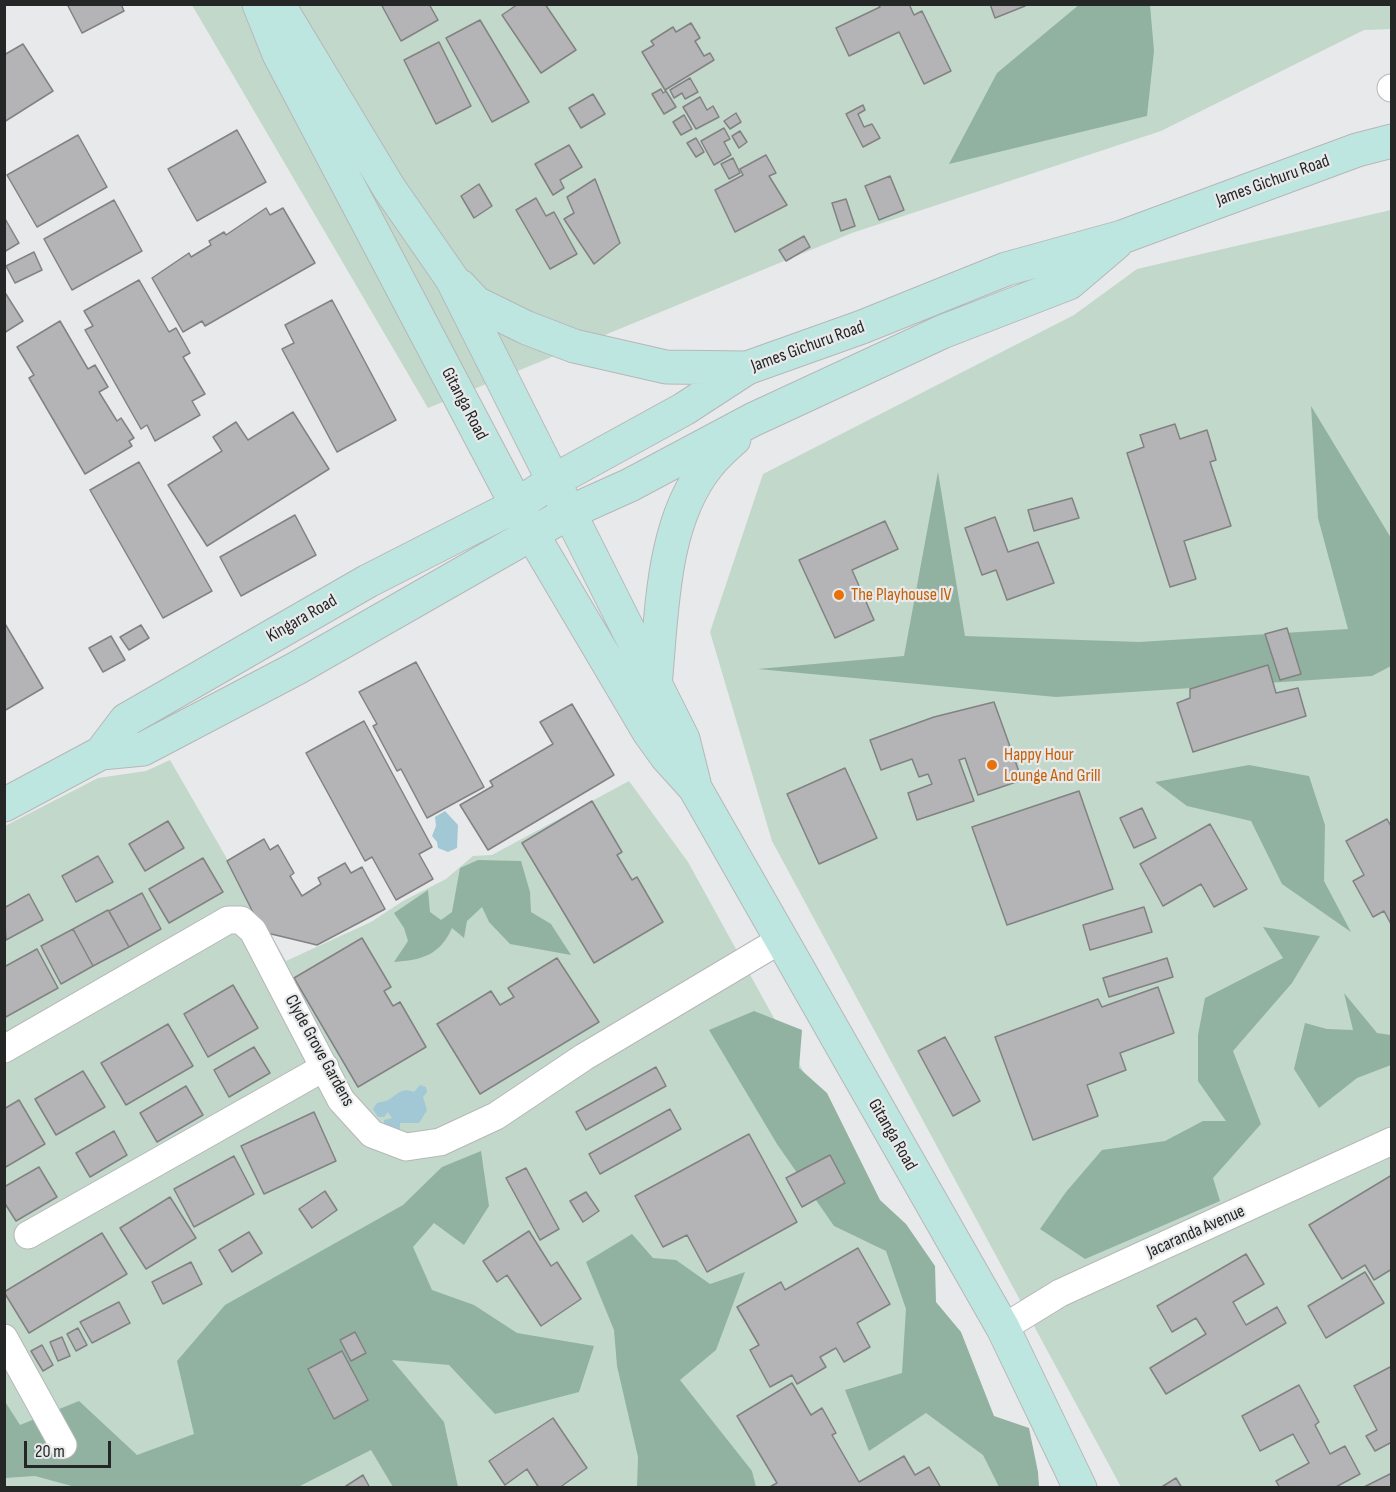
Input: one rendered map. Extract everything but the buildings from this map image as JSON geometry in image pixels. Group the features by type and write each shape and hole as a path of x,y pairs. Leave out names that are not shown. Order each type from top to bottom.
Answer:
{"main road":[{"name":"Gitanga Road","path":"259,4 279,54 532,534 649,732 667,757 695,788 782,939 1003,1328 1080,1488"},
{"name":"Gitanga Road","path":"278,4 389,188 452,279 682,739 695,788"},
{"name":"James Gichuru Road","path":"517,505 553,481 684,409 747,368 862,327 1006,269 1122,237 1358,150 1392,141"},
{"name":"James Gichuru Road","path":"532,534 752,420 942,332 1069,283 1122,237"},
{"path":"452,279 476,303 527,328 574,346 666,367 747,368"},
{"path":"655,686 666,571 676,528 707,466 752,420"},
{"name":"Kingara Road","path":"101,753 126,720 368,580 517,505"},
{"name":"Kingara Road","path":"4,805 101,753 143,749 297,668 532,534"}],"street":[{"name":"Clyde Grove Gardens","path":"4,1049 228,920 241,920 253,931 341,1100 372,1134 405,1147 440,1142 496,1116 584,1058 782,939"},
{"path":"28,1235 325,1067"},
{"name":"Jacaranda Avenue","path":"1003,1328 1060,1293 1392,1142"},
{"path":"4,1338 63,1445"}],"green space":[{"path":"1080,4 1150,5 1154,51 1147,116 949,164 997,73"},
{"path":"1391,4 1392,29 1364,30 1161,131 852,233 428,408 192,5"},
{"path":"1391,210 1391,1487 1121,1487 772,841 710,632 763,474 1074,315 1137,269"},
{"path":"1311,406 1391,538 1391,666 1372,676 1056,697 758,669 904,656 938,472 965,636 1139,642 1348,629 1318,518"},
{"path":"170,760 286,961 371,922 403,901 446,879 473,856 492,855 629,781 688,862 1032,1487 5,1488 5,826 98,778 146,771"},
{"path":"1249,765 1309,776 1325,825 1324,881 1351,932 1282,884 1251,821 1187,806 1155,782"},
{"path":"478,860 521,861 530,892 531,912 551,924 571,955 510,944 489,922 482,907 467,921 464,938 452,928 436,950 413,960 394,962 408,941 404,928 394,913 428,890 430,912 441,920 452,912 460,868"},
{"path":"1263,927 1320,936 1292,983 1233,1051 1261,1124 1213,1178 1220,1201 1085,1259 1040,1229 1066,1192 1102,1150 1165,1141 1203,1121 1226,1121 1198,1081 1198,1035 1205,998 1283,958"},
{"path":"1344,993 1377,1033 1391,1035 1391,1065 1357,1078 1319,1108 1294,1069 1305,1023 1327,1029 1353,1030"},
{"path":"754,1011 802,1030 799,1068 827,1093 880,1200 906,1224 935,1266 936,1302 961,1332 994,1416 1029,1428 1039,1487 999,1487 983,1455 926,1413 869,1451 845,1390 902,1373 906,1309 886,1251 834,1226 777,1144 709,1030"},
{"path":"481,1151 489,1206 464,1245 434,1223 413,1247 432,1290 474,1305 517,1333 594,1346 579,1392 495,1414 449,1365 392,1360 444,1422 458,1487 393,1487 371,1450 298,1487 79,1488 35,1476 5,1478 4,1400 20,1425 79,1401 137,1455 194,1434 177,1361 225,1305 403,1205 442,1167"},
{"path":"632,1234 653,1258 676,1260 710,1284 745,1272 716,1350 680,1380 752,1471 756,1487 637,1487 638,1457 617,1366 614,1330 586,1262"}],"water":[{"path":"445,811 458,825 457,848 448,852 438,848 432,836 436,826 435,817"},
{"path":"420,1085 426,1087 427,1092 423,1097 427,1110 419,1123 400,1123 400,1129 396,1133 384,1125 384,1120 392,1118 388,1112 384,1117 378,1117 373,1109 377,1103 386,1101 405,1090 414,1092"}],"place":[{"name":"The Playhouse IV","path":"839,595"},
{"name":"Happy Hour Lounge And Grill","path":"992,765"}]}
